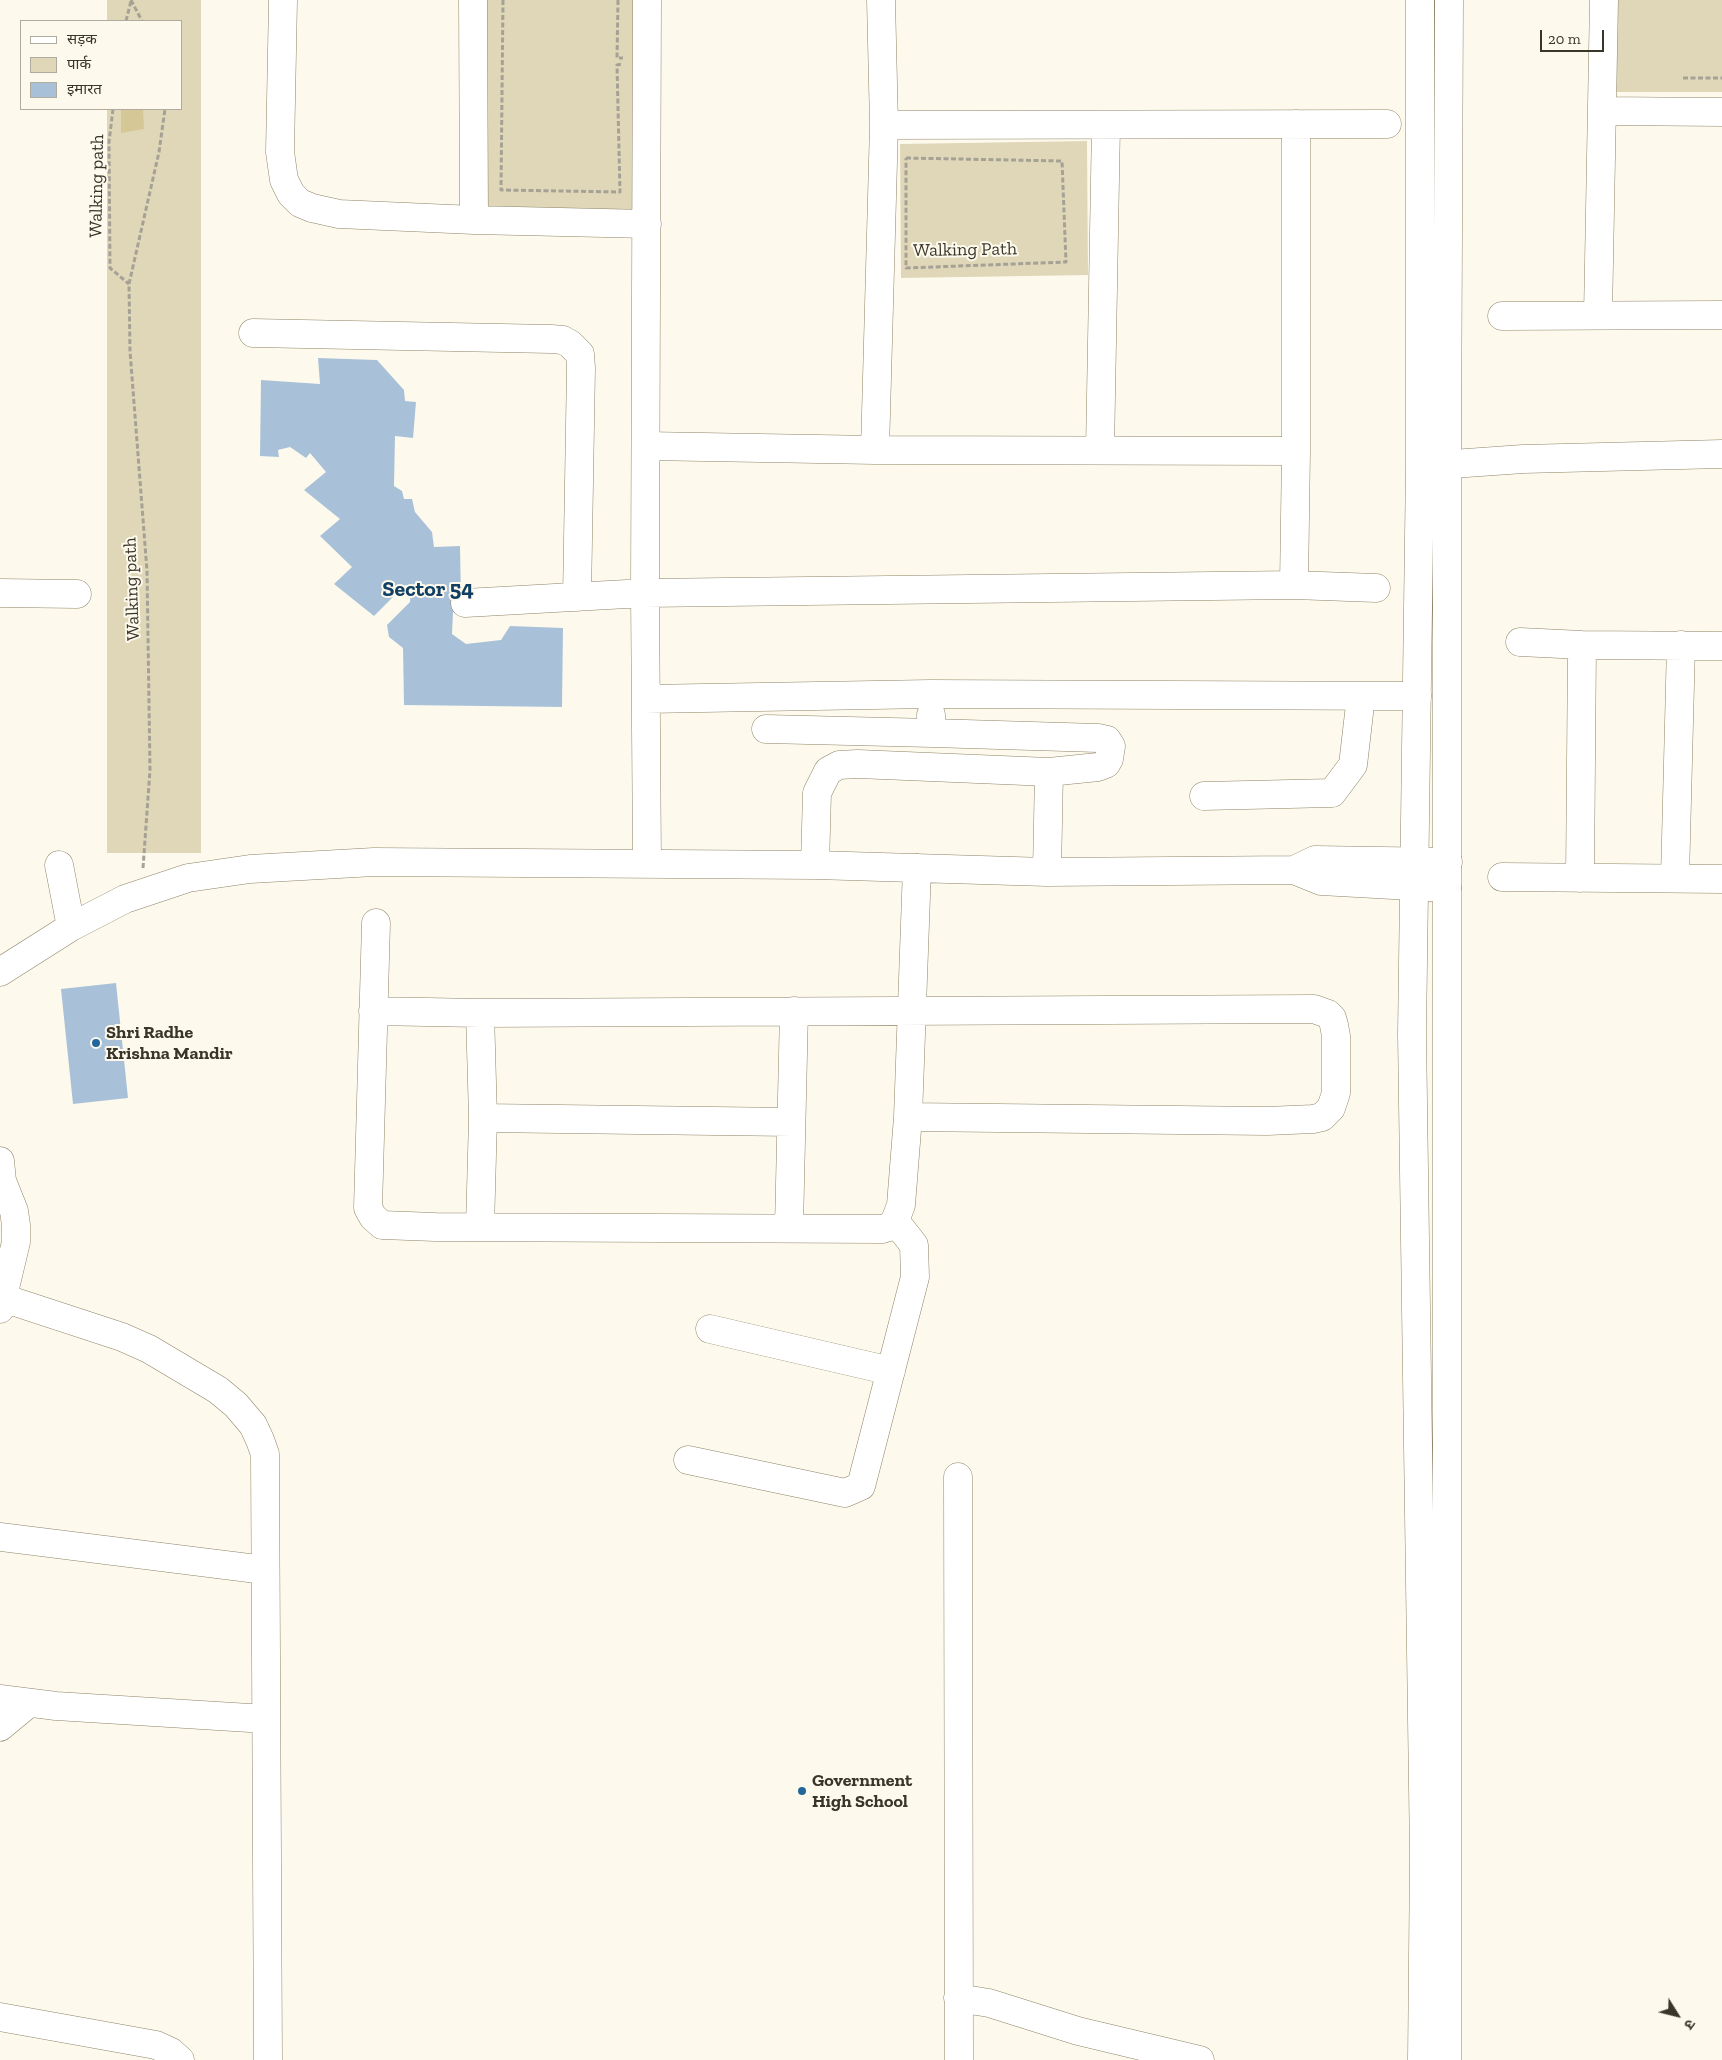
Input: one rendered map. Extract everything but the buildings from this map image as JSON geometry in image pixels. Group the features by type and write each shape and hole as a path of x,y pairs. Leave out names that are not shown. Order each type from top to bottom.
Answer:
{"street":[{"path":"283,0 280,152 284,180 291,194 300,203 312,208 339,214 474,220 647,224"},
{"path":"473,0 474,220"},
{"path":"647,0 645,593 647,862"},
{"path":"875,450 884,125 881,0"},
{"path":"1420,0 1420,466 1412,1034 1424,1855 1422,2060"},
{"path":"1447,2060 1447,464 1449,0"},
{"path":"1598,314 1604,0"},
{"path":"1603,111 1722,112"},
{"path":"1294,585 1296,124"},
{"path":"884,125 1387,124"},
{"path":"1100,450 1106,125"},
{"path":"1502,316 1598,314 1722,315"},
{"path":"252,333 551,339 563,340 570,344 580,354 581,368 577,596"},
{"path":"646,446 875,450 1296,451"},
{"path":"1420,466 1523,459 1722,454"},
{"path":"465,603 645,593 1294,585 1376,588"},
{"path":"0,593 77,594"},
{"path":"1520,642 1582,645 1722,646"},
{"path":"1580,878 1582,645"},
{"path":"1675,878 1681,645"},
{"path":"646,699 930,694 1417,696"},
{"path":"930,694 932,733"},
{"path":"1204,796 1332,793 1353,765 1361,696"},
{"path":"766,729 1098,738 1107,740 1111,746 1109,759 1106,764 1098,767 1049,772 858,764 838,765 828,771 817,793 815,865"},
{"path":"1047,872 1049,772"},
{"path":"1294,870 1315,860 1414,860 1448,875"},
{"path":"0,972 71,927 125,899 188,878 259,869 374,862 647,862 1047,872 1294,870 1321,881 1413,887 1448,875"},
{"path":"59,865 71,927"},
{"path":"376,923 368,1208 373,1218 382,1225 400,1227 789,1227 882,1229 889,1227 895,1221 902,1205 908,1117 910,1010 917,868"},
{"path":"1502,877 1722,879"},
{"path":"373,1011 480,1013 1314,1009 1328,1014 1332,1018 1334,1025 1336,1036 1336,1093 1331,1108 1322,1117 1314,1119 1268,1121 908,1117"},
{"path":"789,1227 794,1011"},
{"path":"480,1013 483,1118 480,1227"},
{"path":"483,1118 791,1122"},
{"path":"0,1161 2,1181 14,1211 8,1225 16,1242 1,1304 131,1341 198,1378 218,1390 253,1425 265,1454 268,2060"},
{"path":"688,1460 846,1492 861,1486 915,1276 916,1260 914,1245 895,1221"},
{"path":"710,1329 890,1371"},
{"path":"958,1477 959,2060"},
{"path":"0,1537 265,1570"},
{"path":"0,1699 29,1703 266,1718"},
{"path":"0,1726 29,1703"},
{"path":"958,1998 990,2004 1078,2031 1200,2060"},
{"path":"0,2017 156,2045 171,2052 180,2060"}],"path":[{"path":"126,20 131,0 141,20"},
{"path":"503,0 501,190 620,192 618,65 647,59"},
{"path":"618,0 617,58 647,59"},
{"path":"1683,78 1722,78"},
{"name":"Walking path","path":"113,110 110,142 110,268 129,284"},
{"name":"Walking path","path":"142,894 150,770 147,570 130,351 129,284 159,152 166,110"},
{"name":"Walking Path","path":"906,158 1062,160 1066,262 906,268 906,158"}],"green space":[{"path":"107,0 201,0 201,853 107,853 107,110 182,110 182,20 107,20"},
{"path":"473,0 647,0 647,224 474,220"},
{"path":"1601,0 1722,0 1722,92 1601,92"},
{"path":"1087,141 1088,275 901,278 900,144"}],"shaded area":[{"path":"121,110 143,110 144,129 121,133"}],"place":[{"name":"Shri Radhe Krishna Mandir","path":"96,1043"},
{"name":"Government High School","path":"802,1791"}],"district":[{"name":"Sector 54","path":"428,590"}]}
